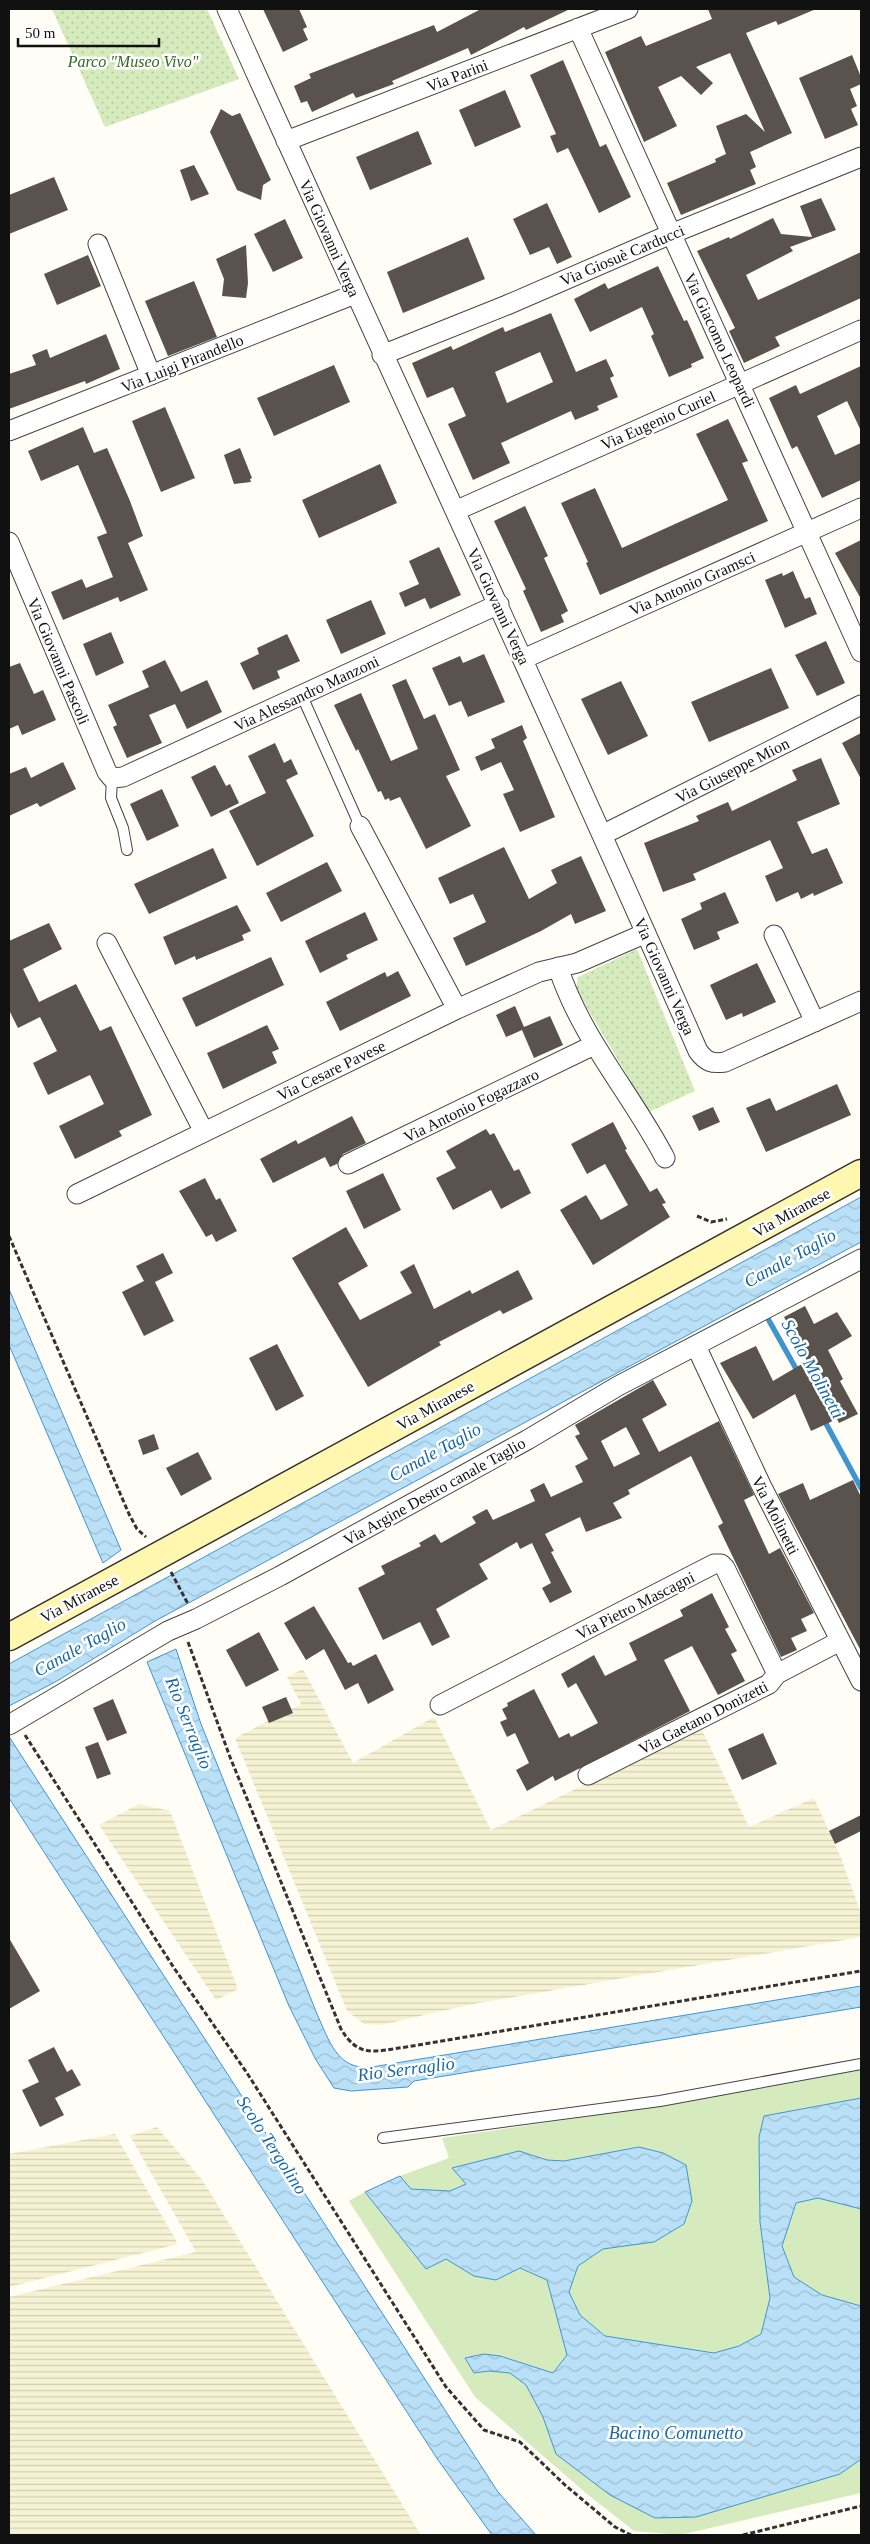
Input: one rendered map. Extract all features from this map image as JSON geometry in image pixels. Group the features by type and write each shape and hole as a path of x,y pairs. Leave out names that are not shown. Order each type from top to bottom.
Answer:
{"main road":[{"name":"Via Miranese","path":"9,1637 165,1560 861,1173"}],"street":[{"name":"Via Giovanni Verga","path":"227,9 382,355 499,604 698,1051 704,1060 717,1063 752,1051 815,1022"},
{"name":"Via Parini","path":"286,141 628,9"},
{"name":"Via Giacomo Leopardi","path":"578,28 861,652"},
{"name":"Via Giosuè Carducci","path":"382,355 507,305 671,234 861,157"},
{"path":"98,244 151,376"},
{"name":"Via Luigi Pirandello","path":"9,431 355,294"},
{"name":"Via Eugenio Curiel","path":"455,511 861,330"},
{"name":"Via Antonio Gramsci","path":"523,659 861,508"},
{"name":"Via Giovanni Pascoli","path":"9,542 107,772 112,778"},
{"name":"Via Alessandro Manzoni","path":"112,778 124,777 499,604"},
{"name":"Via Giuseppe Mion","path":"602,834 861,705"},
{"path":"360,826 457,1009"},
{"name":"Via Cesare Pavese","path":"77,1194 457,1009 539,972 577,963 646,933"},
{"path":"774,934 815,1022 861,1001"},
{"path":"107,943 204,1132"},
{"path":"558,967 566,992 594,1045 654,1137 665,1158"},
{"name":"Via Antonio Fogazzaro","path":"348,1164 594,1045"},
{"name":"Via Argine Destro canale Taglio","path":"12,1723 187,1618 280,1576 527,1440 618,1386 861,1259"},
{"name":"Via Molinetti","path":"696,1346 761,1485 861,1681"},
{"name":"Via Pietro Mascagni","path":"440,1705 714,1564 721,1564 725,1568 777,1674"},
{"name":"Via Gaetano Donizetti","path":"588,1775 769,1684 777,1674 840,1641"}],"lane":[{"path":"302,696 360,826"},
{"path":"112,778 111,798 123,828 127,850"},
{"path":"383,2138 660,2101 861,2064"}],"path":[{"path":"697,1216 711,1222 734,1218"},
{"path":"9,1236 129,1514 137,1529 156,1546 165,1560 187,1618 230,1757 316,1969 341,2029 348,2041 365,2052 406,2047 861,1971"},
{"path":"12,1723 174,1968 248,2073 446,2387 484,2430 520,2442 565,2485 615,2527 631,2535"},
{"path":"743,2535 861,2506"}],"shaded area":[{"path":"303,1669 353,1763 434,1717 491,1830 701,1728 749,1827 814,1798 841,1858 861,1913 861,1937 468,2005 381,2025 364,2024 347,2011 235,1738 301,1704 287,1677"},
{"path":"139,1804 170,1811 238,1989 216,2000 99,1825"},
{"path":"157,2127 203,2181 421,2535 9,2535 9,2297 196,2252 130,2136"},
{"path":"115,2134 178,2244 9,2287 9,2154"}],"green space":[{"name":"Parco \"Museo Vivo\"","path":"52,9 207,9 239,79 105,127"},
{"path":"637,949 695,1091 649,1112 576,989 578,977"},
{"path":"861,2069 861,2098 759,2137 760,2222 770,2298 761,2334 739,2346 714,2353 605,2336 580,2315 569,2292 578,2266 603,2249 654,2242 639,2147 564,2161 547,2160 519,2151 452,2168 467,2184 450,2191 411,2189 400,2176 449,2158 442,2138 666,2105"},
{"path":"365,2192 426,2269 446,2258 475,2276 496,2280 520,2268 547,2280 567,2355 553,2373 498,2357 476,2356 465,2359 474,2373 500,2371 508,2373 525,2386 539,2408 556,2454 840,2474 861,2459 861,2493 680,2535 634,2531 587,2494 475,2397 349,2201"},
{"path":"818,2198 861,2209 861,2306 822,2295 794,2277 782,2246 796,2203"}],"water":[{"name":"Canale Taglio","path":"861,1197 861,1242 155,1621 57,1681 9,1706 9,1664"},
{"path":"9,1289 121,1550 103,1563 9,1345"},
{"name":"Rio Serraglio","path":"176,1649 201,1724 317,2014 330,2043 342,2059 350,2064 360,2067 372,2067 861,1986 861,2007 414,2081 408,2087 351,2091 334,2088 316,2060 289,2006 147,1662"},
{"name":"Scolo Tergolino","path":"10,1738 498,2492 536,2535 492,2535 438,2460 9,1798"},
{"name":"Bacino Comunetto","path":"861,2098 861,2209 818,2198 796,2203 782,2246 794,2277 822,2295 861,2306 861,2459 840,2474 696,2517 655,2518 610,2495 556,2454 543,2417 526,2385 510,2373 489,2371 474,2373 465,2358 484,2354 500,2356 553,2373 567,2355 547,2280 520,2268 496,2280 474,2276 446,2259 426,2269 365,2192 400,2176 411,2189 450,2191 466,2184 452,2168 519,2151 547,2160 564,2161 639,2147 663,2153 686,2165 692,2201 684,2224 654,2242 603,2249 578,2266 569,2292 580,2315 605,2336 714,2353 739,2346 761,2334 770,2298 760,2222 759,2137 764,2116"}],"building":[{"path":"263,9 299,9 307,27 303,29 308,40 283,52"},
{"path":"481,9 570,9 526,30 524,27 471,55 468,48 392,81 394,84 356,98 353,93 312,112 307,101 301,103 294,86 311,78 309,74 434,25 437,32"},
{"path":"708,9 816,9 778,25 776,21 746,33 792,133 750,152 756,167 750,170 756,184 681,215 667,183 716,162 715,159 726,154 716,126 746,114 765,132 730,53 696,67 713,83 701,95 681,76 658,87 677,126 644,142 605,52 641,36 646,46 712,19"},
{"path":"852,55 861,77 861,84 850,89 857,106 851,109 858,125 825,139 799,78"},
{"path":"563,60 600,147 606,144 631,197 599,213 568,148 557,153 550,136 556,134 530,75"},
{"path":"505,90 521,127 475,147 459,110"},
{"path":"221,109 232,116 240,113 271,180 263,185 261,200 237,190 210,132"},
{"path":"418,131 432,164 370,190 356,157"},
{"path":"194,165 209,194 191,201 180,170"},
{"path":"54,177 68,210 9,234 9,195"},
{"path":"821,198 836,230 790,247 793,251 746,275 758,300 861,252 861,298 775,337 780,346 744,363 729,331 735,328 697,251 729,237 730,239 773,218 781,234 812,237 800,206"},
{"path":"547,203 572,257 557,264 549,247 530,255 513,219"},
{"path":"285,219 303,258 273,272 254,234"},
{"path":"468,237 485,279 403,313 387,272"},
{"path":"246,245 248,283 246,298 222,296 224,279 216,259"},
{"path":"88,255 101,286 57,305 44,274"},
{"path":"658,266 684,321 687,320 704,358 691,364 692,367 669,377 651,336 654,334 642,307 590,332 574,299 605,283 608,289"},
{"path":"194,281 217,337 168,356 145,301"},
{"path":"551,313 576,372 606,359 614,376 610,378 618,397 597,406 599,410 575,420 571,411 501,443 510,463 473,480 448,424 466,416 453,387 427,398 412,363 451,346 453,350 503,327 505,332","holes":["540,352 553,382 507,403 495,372"]},
{"path":"106,334 120,369 86,384 85,381 9,409 9,374 36,365 32,355 47,349 50,358"},
{"path":"334,365 350,402 274,436 257,398"},
{"path":"861,366 861,431 847,401 817,416 835,455 861,443 861,480 822,498 797,446 792,449 769,398 796,385 800,394"},
{"path":"165,407 195,478 161,492 132,421"},
{"path":"728,419 748,461 742,463 768,521 600,595 586,563 588,562 561,503 595,488 622,548 728,500 696,434"},
{"path":"83,427 94,453 107,448 130,501 143,536 128,543 148,590 120,602 118,597 63,620 51,592 82,579 86,588 113,577 97,537 107,533 78,465 41,481 28,451"},
{"path":"240,448 252,478 250,479 251,482 234,484 224,455"},
{"path":"380,464 397,503 319,538 302,500"},
{"path":"525,506 548,556 544,558 568,611 561,615 564,622 541,632 523,591 526,589 494,521"},
{"path":"861,540 861,599 835,553"},
{"path":"439,547 461,595 430,609 425,598 405,607 399,593 419,584 409,561"},
{"path":"793,571 805,599 810,597 817,614 785,628 765,580 782,573 783,576"},
{"path":"371,600 386,634 341,654 326,620"},
{"path":"111,632 124,663 96,676 83,644"},
{"path":"287,634 300,661 277,671 280,678 253,690 240,663 259,654 257,648"},
{"path":"826,641 845,683 817,696 795,655"},
{"path":"484,654 505,702 468,717 461,701 449,706 432,668 460,656 463,663"},
{"path":"165,660 181,692 207,680 222,712 187,729 175,704 149,715 162,743 127,758 113,727 117,725 108,705 149,687 142,671"},
{"path":"20,663 34,694 43,690 56,720 22,735 18,725 9,729 9,667"},
{"path":"771,668 789,708 709,742 691,702"},
{"path":"406,679 424,719 435,714 460,770 446,776 471,826 426,849 400,797 390,801 389,798 385,800 381,791 378,792 358,749 356,751 334,705 361,693 391,761 418,749 392,685"},
{"path":"621,681 648,736 608,755 581,699"},
{"path":"522,725 527,738 523,741 555,817 520,832 503,794 514,790 501,762 481,771 475,757 495,748 491,739"},
{"path":"861,733 861,779 842,743"},
{"path":"275,743 284,763 291,759 298,774 286,780 314,836 257,866 229,811 266,793 248,756"},
{"path":"821,758 840,804 797,822 812,854 827,848 843,883 814,896 813,893 801,899 798,892 776,902 765,876 783,868 770,840 693,874 696,880 663,892 644,843 699,821 696,816 728,802 732,811 797,780 792,770"},
{"path":"63,762 76,789 40,807 37,803 9,816 9,774 26,767 31,778"},
{"path":"215,765 226,786 230,784 239,803 211,817 191,777"},
{"path":"162,789 179,826 147,841 130,804"},
{"path":"504,847 529,899 557,883 551,870 581,856 606,911 575,924 571,914 541,931 466,966 453,938 486,922 473,894 450,904 438,878"},
{"path":"213,848 227,878 149,914 134,884"},
{"path":"327,862 342,891 281,922 266,893"},
{"path":"725,892 739,923 717,932 720,939 694,950 681,919 702,909 700,903"},
{"path":"237,905 251,931 242,935 244,940 196,960 195,956 175,965 163,937"},
{"path":"365,912 378,940 346,955 348,959 320,973 305,941"},
{"path":"49,923 62,949 23,969 39,1002 76,984 100,1031 111,1026 152,1115 119,1131 122,1136 75,1159 59,1126 104,1104 90,1075 48,1095 33,1063 57,1051 40,1017 18,1028 9,1010 9,941"},
{"path":"271,957 284,985 196,1027 182,998"},
{"path":"757,963 776,1002 743,1017 742,1013 726,1020 710,985"},
{"path":"398,971 411,996 340,1031 326,1002 385,972 387,977"},
{"path":"515,1006 524,1027 550,1016 563,1045 534,1058 522,1030 506,1037 496,1015"},
{"path":"267,1025 279,1049 272,1052 277,1063 223,1089 207,1053"},
{"path":"837,1084 851,1115 766,1152 746,1108 770,1098 776,1111"},
{"path":"713,1107 720,1122 699,1131 692,1116"},
{"path":"352,1116 366,1143 343,1154 337,1164 330,1167 325,1157 273,1183 260,1159 296,1140 298,1144"},
{"path":"613,1122 627,1149 625,1150 650,1192 657,1188 666,1203 662,1204 670,1217 593,1265 560,1210 586,1195 601,1220 628,1205 605,1164 587,1174 571,1144"},
{"path":"486,1129 490,1135 494,1133 514,1171 519,1169 531,1193 501,1209 491,1190 453,1210 436,1178 456,1168 446,1151"},
{"path":"383,1173 401,1210 364,1229 346,1191"},
{"path":"205,1178 216,1200 220,1198 237,1231 216,1242 212,1234 206,1237 179,1191"},
{"path":"346,1227 368,1266 338,1283 360,1320 412,1293 400,1272 414,1264 434,1309 470,1290 472,1294 518,1270 533,1299 503,1314 500,1310 439,1342 441,1345 368,1387 292,1258"},
{"path":"163,1253 173,1273 155,1282 174,1321 144,1336 122,1292 144,1281 136,1266"},
{"path":"805,1306 814,1324 837,1312 852,1336 828,1350 843,1379 840,1381 858,1414 839,1423 837,1419 811,1431 795,1394 753,1419 720,1363 756,1346 773,1381 807,1361 784,1317"},
{"path":"277,1344 304,1396 276,1411 249,1358"},
{"path":"653,1380 667,1405 642,1419 659,1452 719,1421 754,1495 744,1500 769,1554 780,1548 814,1613 801,1619 807,1631 791,1638 797,1650 781,1657 718,1526 723,1523 691,1456 628,1490 630,1494 613,1503 622,1518 586,1532 580,1517 545,1534 554,1551 551,1552 572,1592 550,1603 542,1588 551,1583 532,1543 520,1549 517,1542 479,1564 488,1579 436,1609 450,1637 432,1646 420,1622 383,1640 358,1588 385,1574 381,1566 421,1546 419,1543 435,1534 441,1543 476,1523 472,1517 487,1509 493,1520 535,1501 530,1490 544,1483 551,1497 583,1482 575,1466 588,1459 575,1436 580,1434 575,1425","holes":["626,1427 640,1454 614,1467 601,1441"]},
{"path":"154,1434 159,1449 143,1455 138,1440"},
{"path":"198,1452 212,1479 181,1496 166,1468"},
{"path":"853,1480 861,1497 861,1651 778,1494 803,1483 810,1500"},
{"path":"712,1593 729,1627 725,1629 737,1651 731,1654 745,1681 718,1695 692,1646 664,1660 690,1711 555,1781 553,1776 527,1791 516,1770 529,1763 515,1733 507,1737 500,1722 507,1719 502,1709 508,1706 507,1703 534,1689 559,1738 569,1733 571,1737 598,1723 576,1683 568,1688 561,1674 594,1655 605,1676 637,1660 629,1643 683,1616 680,1610"},
{"path":"314,1606 348,1663 351,1662 353,1666 376,1654 394,1690 368,1704 358,1683 345,1690 324,1649 306,1660 284,1623"},
{"path":"259,1632 279,1670 246,1687 226,1650"},
{"path":"286,1697 293,1713 269,1723 262,1707"},
{"path":"113,1699 127,1733 107,1741 93,1708"},
{"path":"763,1733 777,1764 742,1780 728,1749"},
{"path":"98,1742 111,1774 97,1779 85,1747"},
{"path":"861,1815 861,1831 835,1844 829,1831"},
{"path":"9,1938 40,1991 9,2009"},
{"path":"54,2047 67,2072 72,2069 81,2085 55,2098 64,2115 40,2127 22,2090 39,2082 28,2060"}],"waterway":[{"name":"Scolo Molinetti","path":"767,1317 799,1374"},
{"name":"Scolo Molinetti","path":"823,1418 861,1488"}]}
